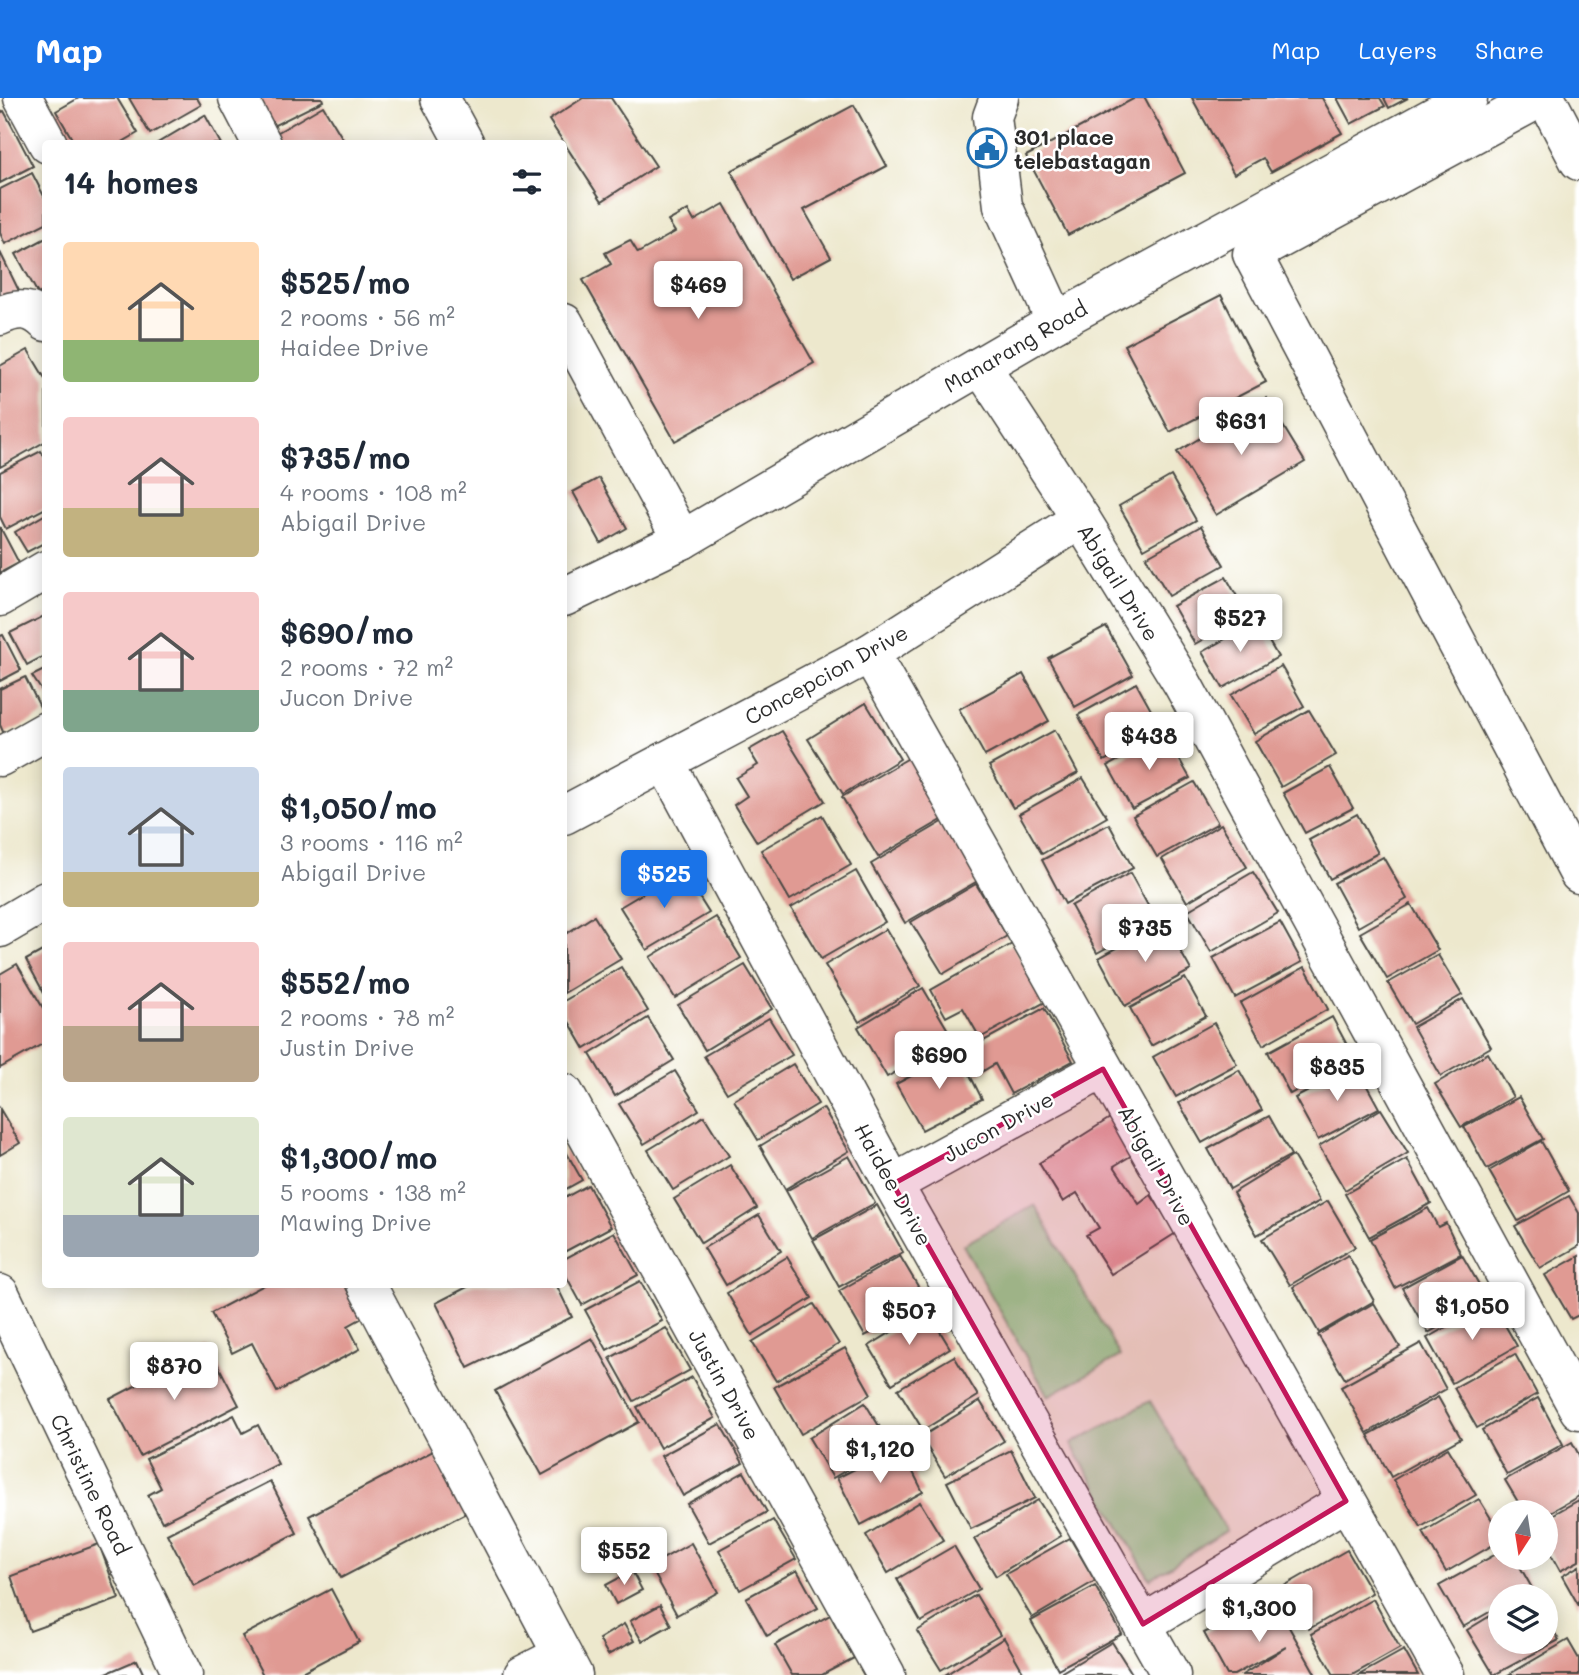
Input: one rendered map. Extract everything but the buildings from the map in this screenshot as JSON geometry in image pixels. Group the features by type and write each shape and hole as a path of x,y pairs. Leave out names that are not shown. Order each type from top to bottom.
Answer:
{"street":[{"path":"23,98 46,140"},
{"path":"238,98 260,140"},
{"path":"440,98 463,140"},
{"path":"999,98 992,117 1003,206 1056,322"},
{"name":"Manarang Road","path":"567,596 682,540 1056,322 1468,98"},
{"path":"1540,98 1252,254 1579,874"},
{"path":"1546,98 1579,161"},
{"path":"0,316 12,309 30,310 42,319"},
{"path":"567,329 682,540"},
{"name":"Abigail Drive","path":"981,366 1081,519 1182,683 1579,1410"},
{"name":"Concepcion Drive","path":"567,813 870,653 1081,519"},
{"path":"0,597 42,572"},
{"name":"Abigail Drive","path":"870,653 1445,1675"},
{"path":"0,757 42,733"},
{"name":"Haidee Drive","path":"665,762 893,1184 1171,1675"},
{"path":"0,929 42,903"},
{"name":"Jucon Drive","path":"893,1184 1102,1069"},
{"name":"Justin Drive","path":"567,1098 887,1675"},
{"path":"368,1288 568,1665 523,1675"},
{"name":"Christine Road","path":"0,1294 183,1675"},
{"path":"1143,1625 1346,1501"}],"highlighted area":[{"path":"1103,1069 1346,1501 1143,1624 893,1184"}],"green space":[{"path":"1035,1205 1120,1356 1048,1396 963,1245"},
{"path":"1150,1401 1226,1531 1150,1579 1071,1444"}],"place":[{"name":"301 place telebastagan","path":"987,148"}]}
